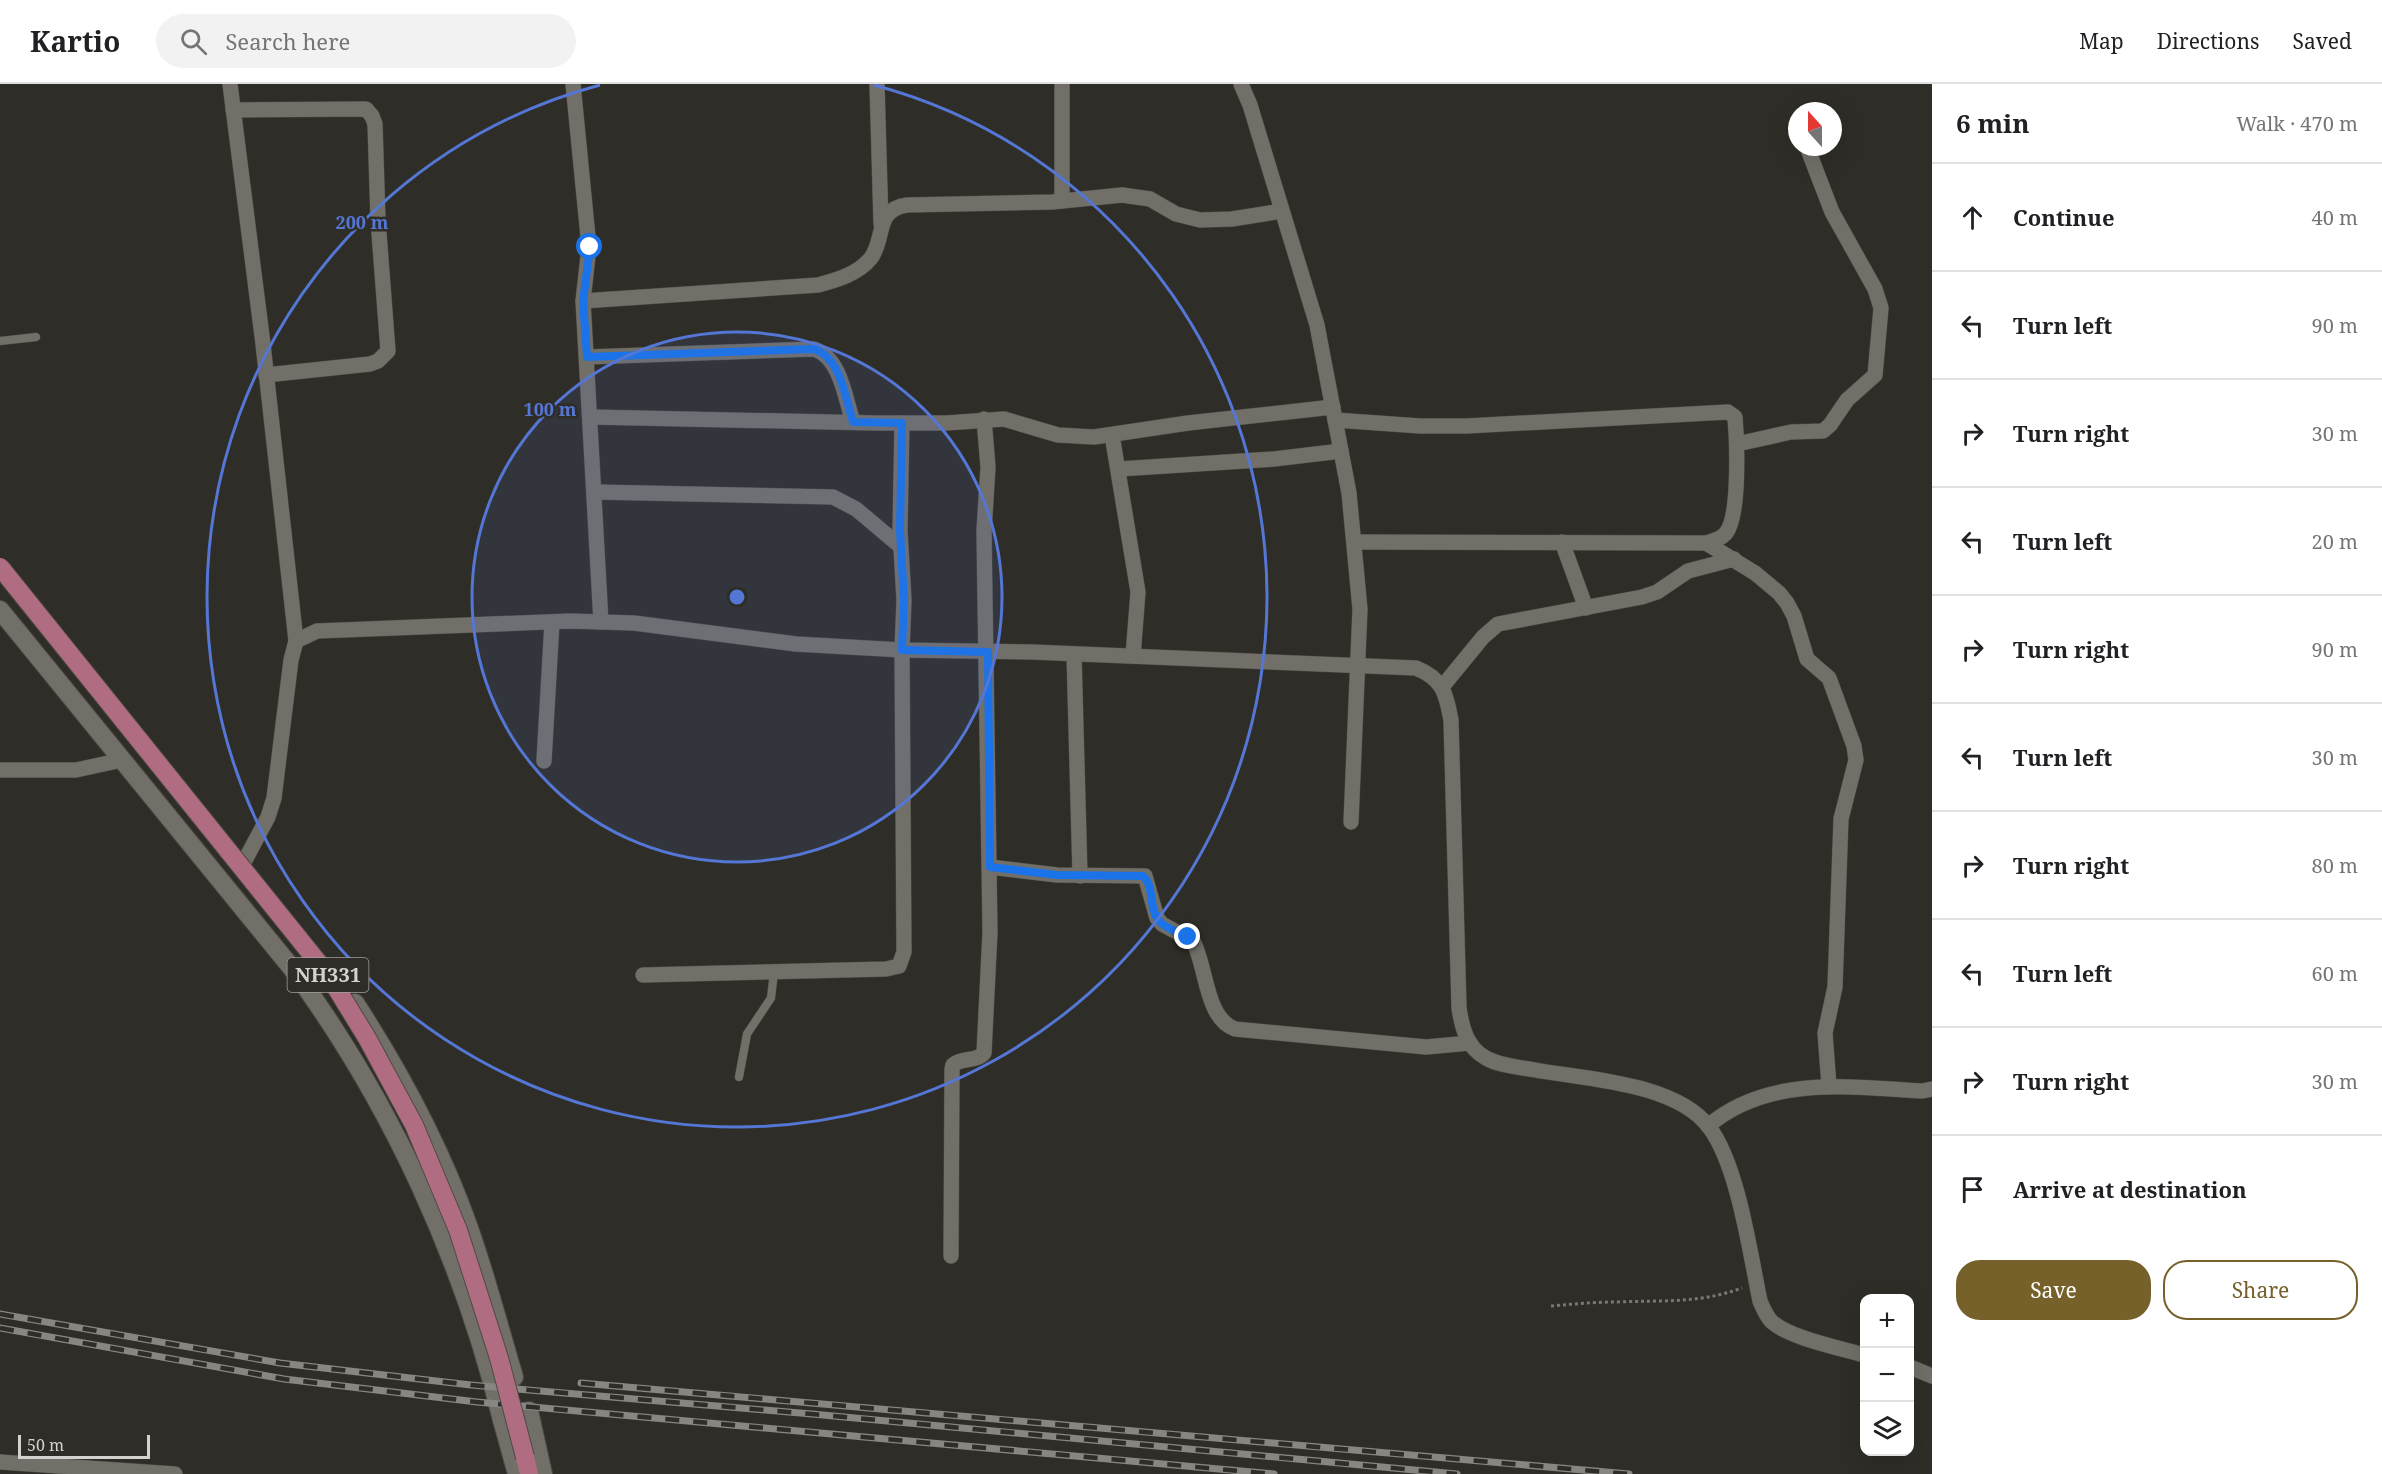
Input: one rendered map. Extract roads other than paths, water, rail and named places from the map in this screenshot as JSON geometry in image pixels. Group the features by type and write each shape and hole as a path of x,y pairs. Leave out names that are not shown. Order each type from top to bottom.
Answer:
{"highway":[{"name":"NH331","path":"0,567 329,976 367,1038 414,1125 458,1230 499,1359 529,1474"}],"street":[{"path":"230,84 296,641 291,660 274,798 268,817 244,862"},
{"path":"573,84 590,247 583,301 602,622"},
{"path":"877,84 881,228"},
{"path":"1062,84 1062,201"},
{"path":"1241,84 1250,105 1317,324 1341,451 1355,542 1360,609 1351,822"},
{"path":"233,110 366,109 375,124 378,220 388,351 384,357 369,364 266,375"},
{"path":"1737,444 1791,432 1823,431 1851,396 1873,379 1877,370 1882,317 1879,299 1832,212 1810,156"},
{"path":"583,301 818,285 850,275 870,259 876,249 881,228 888,213 897,206 907,204 1062,201 1135,195 1150,199 1176,214 1200,220 1232,219 1282,211"},
{"path":"587,357 814,349 824,352 832,361 853,422"},
{"path":"591,417 902,423 1004,419 1021,422 1058,435 1076,437 1112,435 1188,423 1334,413 1420,426 1467,426 1731,412 1735,417 1737,444 1734,519 1726,534 1715,541 1706,543 1355,542"},
{"path":"951,1256 952,1069 957,1061 979,1057 984,1053 990,932 988,652 984,531 988,467 984,419"},
{"path":"643,975 886,969 899,966 903,962 902,650 904,600 900,546 902,423"},
{"path":"1112,435 1138,592 1133,656"},
{"path":"1119,469 1275,459 1341,451"},
{"path":"595,492 833,497 856,509 900,546"},
{"path":"1562,542 1586,608"},
{"path":"1706,543 1768,583 1787,603 1794,616 1807,659 1829,678 1854,746 1856,760 1841,819 1835,987 1825,1033 1829,1086"},
{"path":"0,558 116,705 336,972 375,1034 423,1121 469,1227 514,1377 492,1381"},
{"path":"1442,687 1483,637 1498,624 1651,594 1688,571 1734,560"},
{"path":"0,610 288,963 322,1009 394,1128 441,1235 492,1381 517,1474"},
{"path":"544,761 552,622"},
{"path":"296,641 317,631 336,629 602,622 634,623 796,644 902,650 1357,665 1416,668 1427,673 1442,687 1451,720 1459,1008 1462,1028 1470,1043 1486,1058 1507,1065 1626,1086 1660,1095 1682,1104 1697,1114 1708,1126 1725,1159 1738,1199 1760,1301 1772,1322 1813,1341 1860,1354"},
{"path":"1074,654 1080,876"},
{"path":"0,770 76,770 122,760"},
{"path":"990,867 1080,876 1145,876 1156,918 1162,924 1188,937 1194,944 1215,1009 1221,1022 1227,1026 1244,1031 1426,1047 1470,1043"},
{"path":"1708,1126 1734,1107 1765,1096 1811,1086 1922,1091 1932,1089"},
{"path":"1914,1369 1932,1376"},
{"path":"502,1420 529,1412 543,1474"},
{"path":"0,1462 175,1474"}],"lane":[{"path":"0,341 36,337"},
{"path":"739,1077 747,1034 771,998 774,972"}],"railway":[{"path":"0,1314 280,1363 471,1385 1457,1474"},
{"path":"0,1328 284,1379 477,1402 1274,1474"},
{"path":"581,1383 1629,1474"}]}
